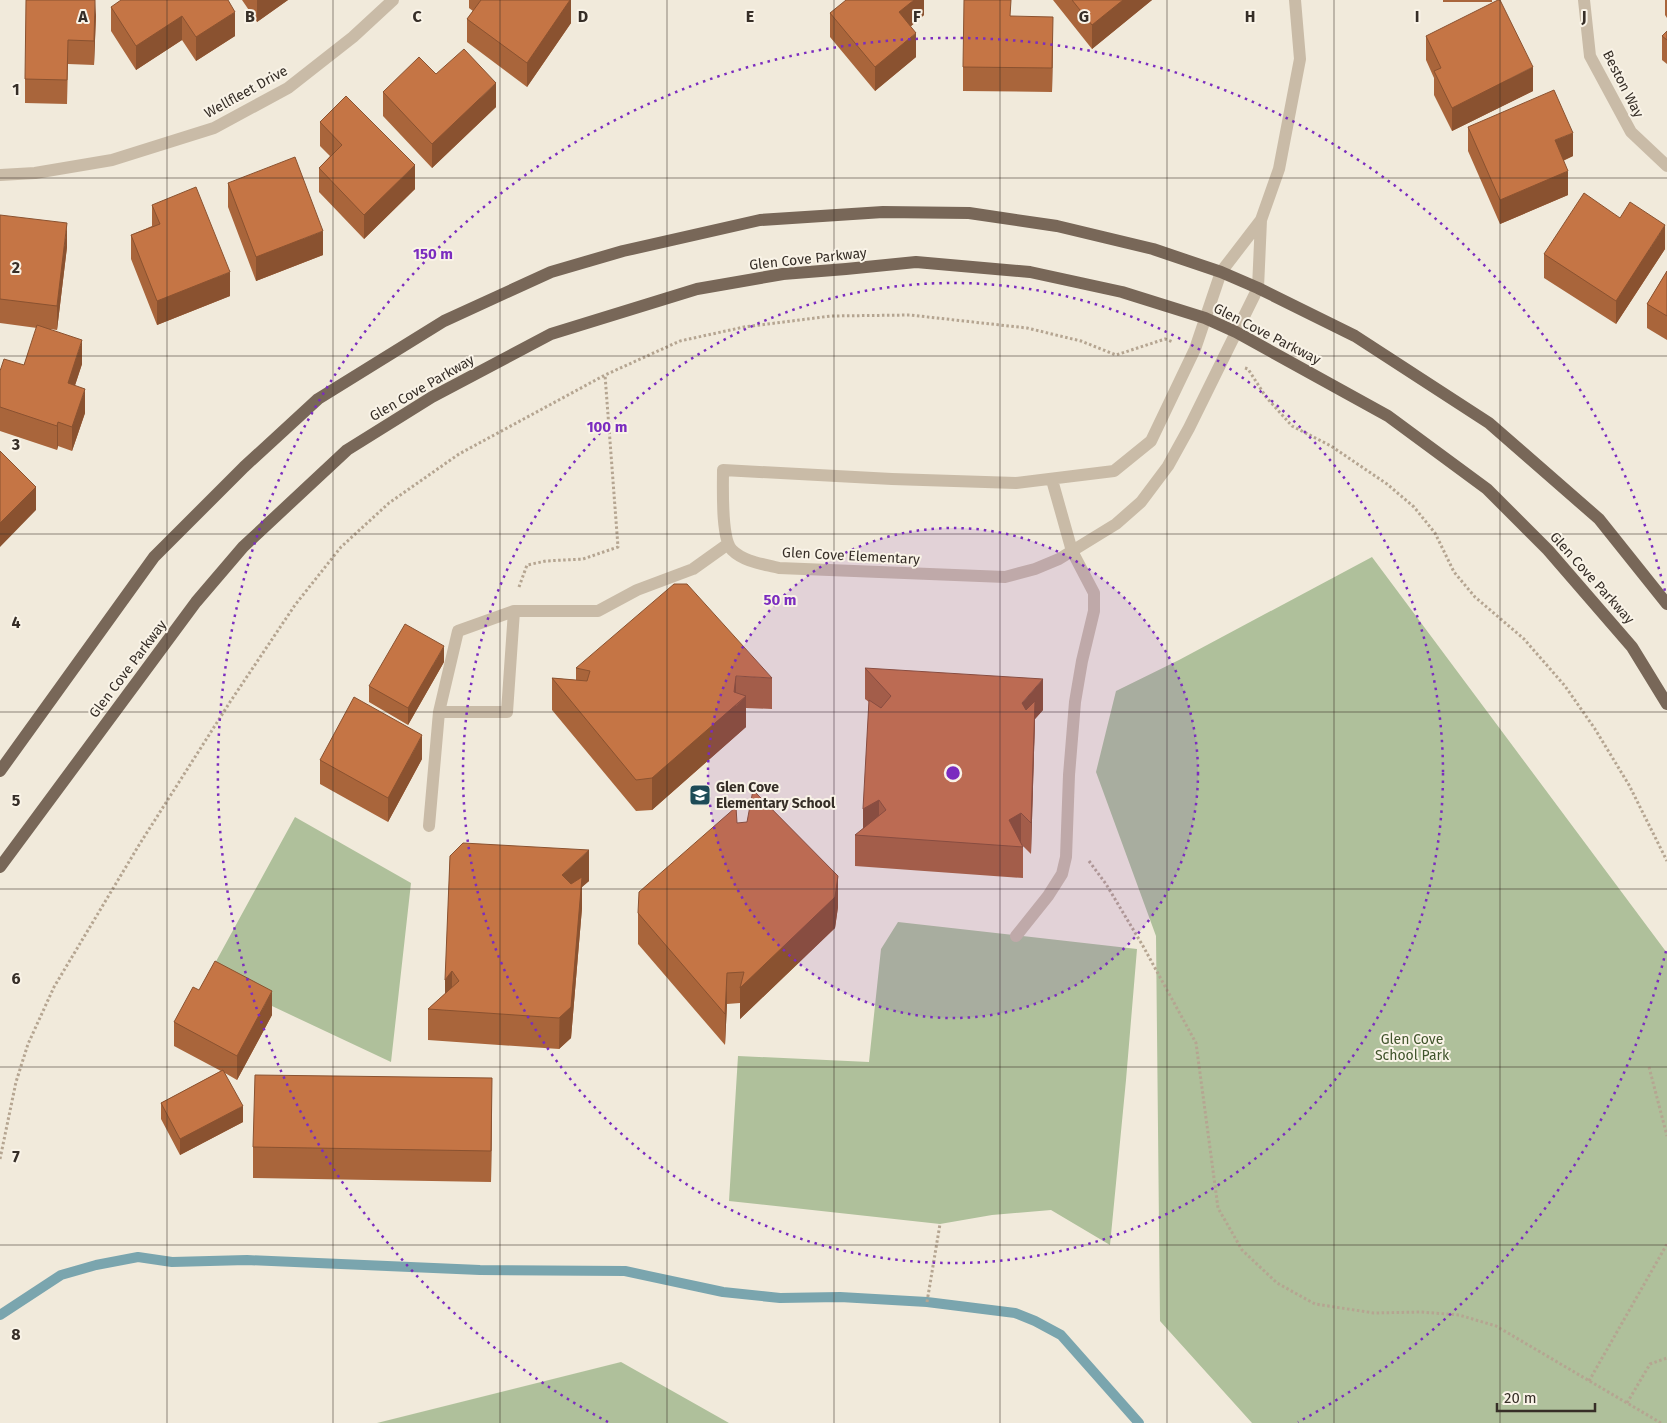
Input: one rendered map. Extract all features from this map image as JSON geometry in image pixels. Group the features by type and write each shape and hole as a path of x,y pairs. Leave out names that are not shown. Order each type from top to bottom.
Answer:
{"main road":[{"path":"0,772 154,557 244,467 318,399 444,321 551,272 623,251 760,220 883,212 970,213 1057,226 1153,249 1221,272 1258,288 1355,336 1489,423 1599,519 1667,604"},
{"name":"Glen Cove Parkway","path":"0,867 196,602 243,547 347,450 432,397 551,334 697,289 783,274 846,270 916,262 1030,272 1122,292 1205,318 1236,332 1388,416 1487,488 1548,550 1632,647 1667,704"}],"street":[{"name":"Wellfleet Drive","path":"0,175 35,173 112,160 214,128 288,88 353,37 393,0"},
{"path":"1258,288 1261,220 1279,169 1300,59 1295,0"},
{"name":"Beston Way","path":"1584,0 1590,56 1631,132 1667,166"},
{"path":"428,826 439,712 458,631 514,611 598,611 637,590 693,569 728,544 725,538 723,470 1006,483 1052,480 1114,471 1151,441 1195,349 1221,272 1261,220"},
{"name":"Glen Cove Elementary","path":"728,544 732,550 751,561 779,568 1005,578 1059,559 1116,524 1140,502 1168,466 1189,428 1258,288"},
{"path":"1016,936 1048,896 1062,874 1066,858 1068,775 1075,702 1082,661 1094,611 1094,593 1072,551 1052,480"},
{"path":"439,712 506,712 514,611"}],"path":[{"path":"514,611 516,594 527,565 546,561 583,559 618,547 605,375"},
{"path":"1066,858 1085,856 1106,884 1143,946 1196,1043 1218,1208 1242,1250 1277,1283 1315,1304 1374,1313 1421,1312 1459,1315 1496,1326 1661,1423"},
{"path":"1649,1068 1667,1136"},
{"path":"0,1159 16,1082"},
{"path":"927,1302 940,1224"},
{"path":"1589,1381 1667,1244"},
{"path":"1628,1403 1650,1364 1667,1358"}],"green space":[{"name":"Glen Cove School Park","path":"1372,557 1667,953 1667,1423 1252,1423 1160,1321 1156,936 1096,772 1116,691 1179,660"},
{"path":"295,817 411,883 391,1062 208,976"},
{"path":"898,922 1137,949 1110,1245 1051,1210 992,1215 940,1224 729,1201 738,1056 869,1062 881,949"},
{"path":"621,1362 729,1423 377,1423"}],"building":[{"path":"26,0 95,0 94,41 68,40 67,80 25,79"},
{"path":"121,0 228,0 235,12 196,37 182,16 136,46 111,7"},
{"path":"481,0 570,0 527,63 467,19"},
{"path":"846,0 914,0 899,12 916,33 875,67 830,13"},
{"path":"964,0 1011,0 1010,16 1053,17 1052,68 963,67"},
{"path":"1072,0 1123,0 1092,25"},
{"path":"1500,0 1533,67 1452,108 1434,71 1441,68 1426,36"},
{"path":"1667,31 1667,40 1662,36"},
{"path":"464,49 496,83 432,144 383,92 419,57 436,74"},
{"path":"1554,90 1573,133 1555,140 1568,171 1500,200 1468,127"},
{"path":"346,96 415,165 364,215 319,168 342,145 320,122"},
{"path":"295,157 323,231 256,257 228,183"},
{"path":"196,187 230,272 157,301 131,235 160,224 152,205"},
{"path":"1584,193 1620,218 1630,202 1665,225 1616,301 1544,254"},
{"path":"0,215 67,223 57,306 0,299"},
{"path":"1667,271 1667,316 1647,304"},
{"path":"37,325 82,340 68,383 85,389 72,427 58,422 57,426 0,407 0,371 4,359 24,365"},
{"path":"0,451 36,487 0,523"},
{"path":"674,584 687,584 772,678 736,676 734,692 746,696 652,778 636,780 552,678 587,681 590,671 576,668"},
{"path":"405,624 444,646 408,708 369,686"},
{"path":"865,668 1043,679 1022,703 1026,710 1035,701 1031,823 1021,813 1009,820 1023,847 855,835 886,810 879,800 863,809 869,700 881,708 891,696"},
{"path":"354,697 422,735 388,798 320,760"},
{"path":"753,790 838,876 835,897 740,988 744,972 727,973 725,1014 638,913 639,892 736,807 737,823 747,822"},
{"path":"463,843 589,850 562,875 571,884 582,877 571,1007 559,1018 428,1009 459,981 452,971 445,980 450,856"},
{"path":"215,961 272,991 237,1056 174,1022 193,987 199,990"},
{"path":"223,1070 243,1106 180,1139 161,1103"},
{"path":"255,1075 492,1078 491,1151 253,1147"}],"waterway":[{"path":"0,1315 61,1275 96,1265 138,1257 172,1262 247,1260 480,1270 625,1271 723,1292 780,1298 840,1297 927,1302 1015,1313 1061,1335 1139,1423"}],"place":[{"name":"Glen Cove Elementary School","path":"700,795"}]}
